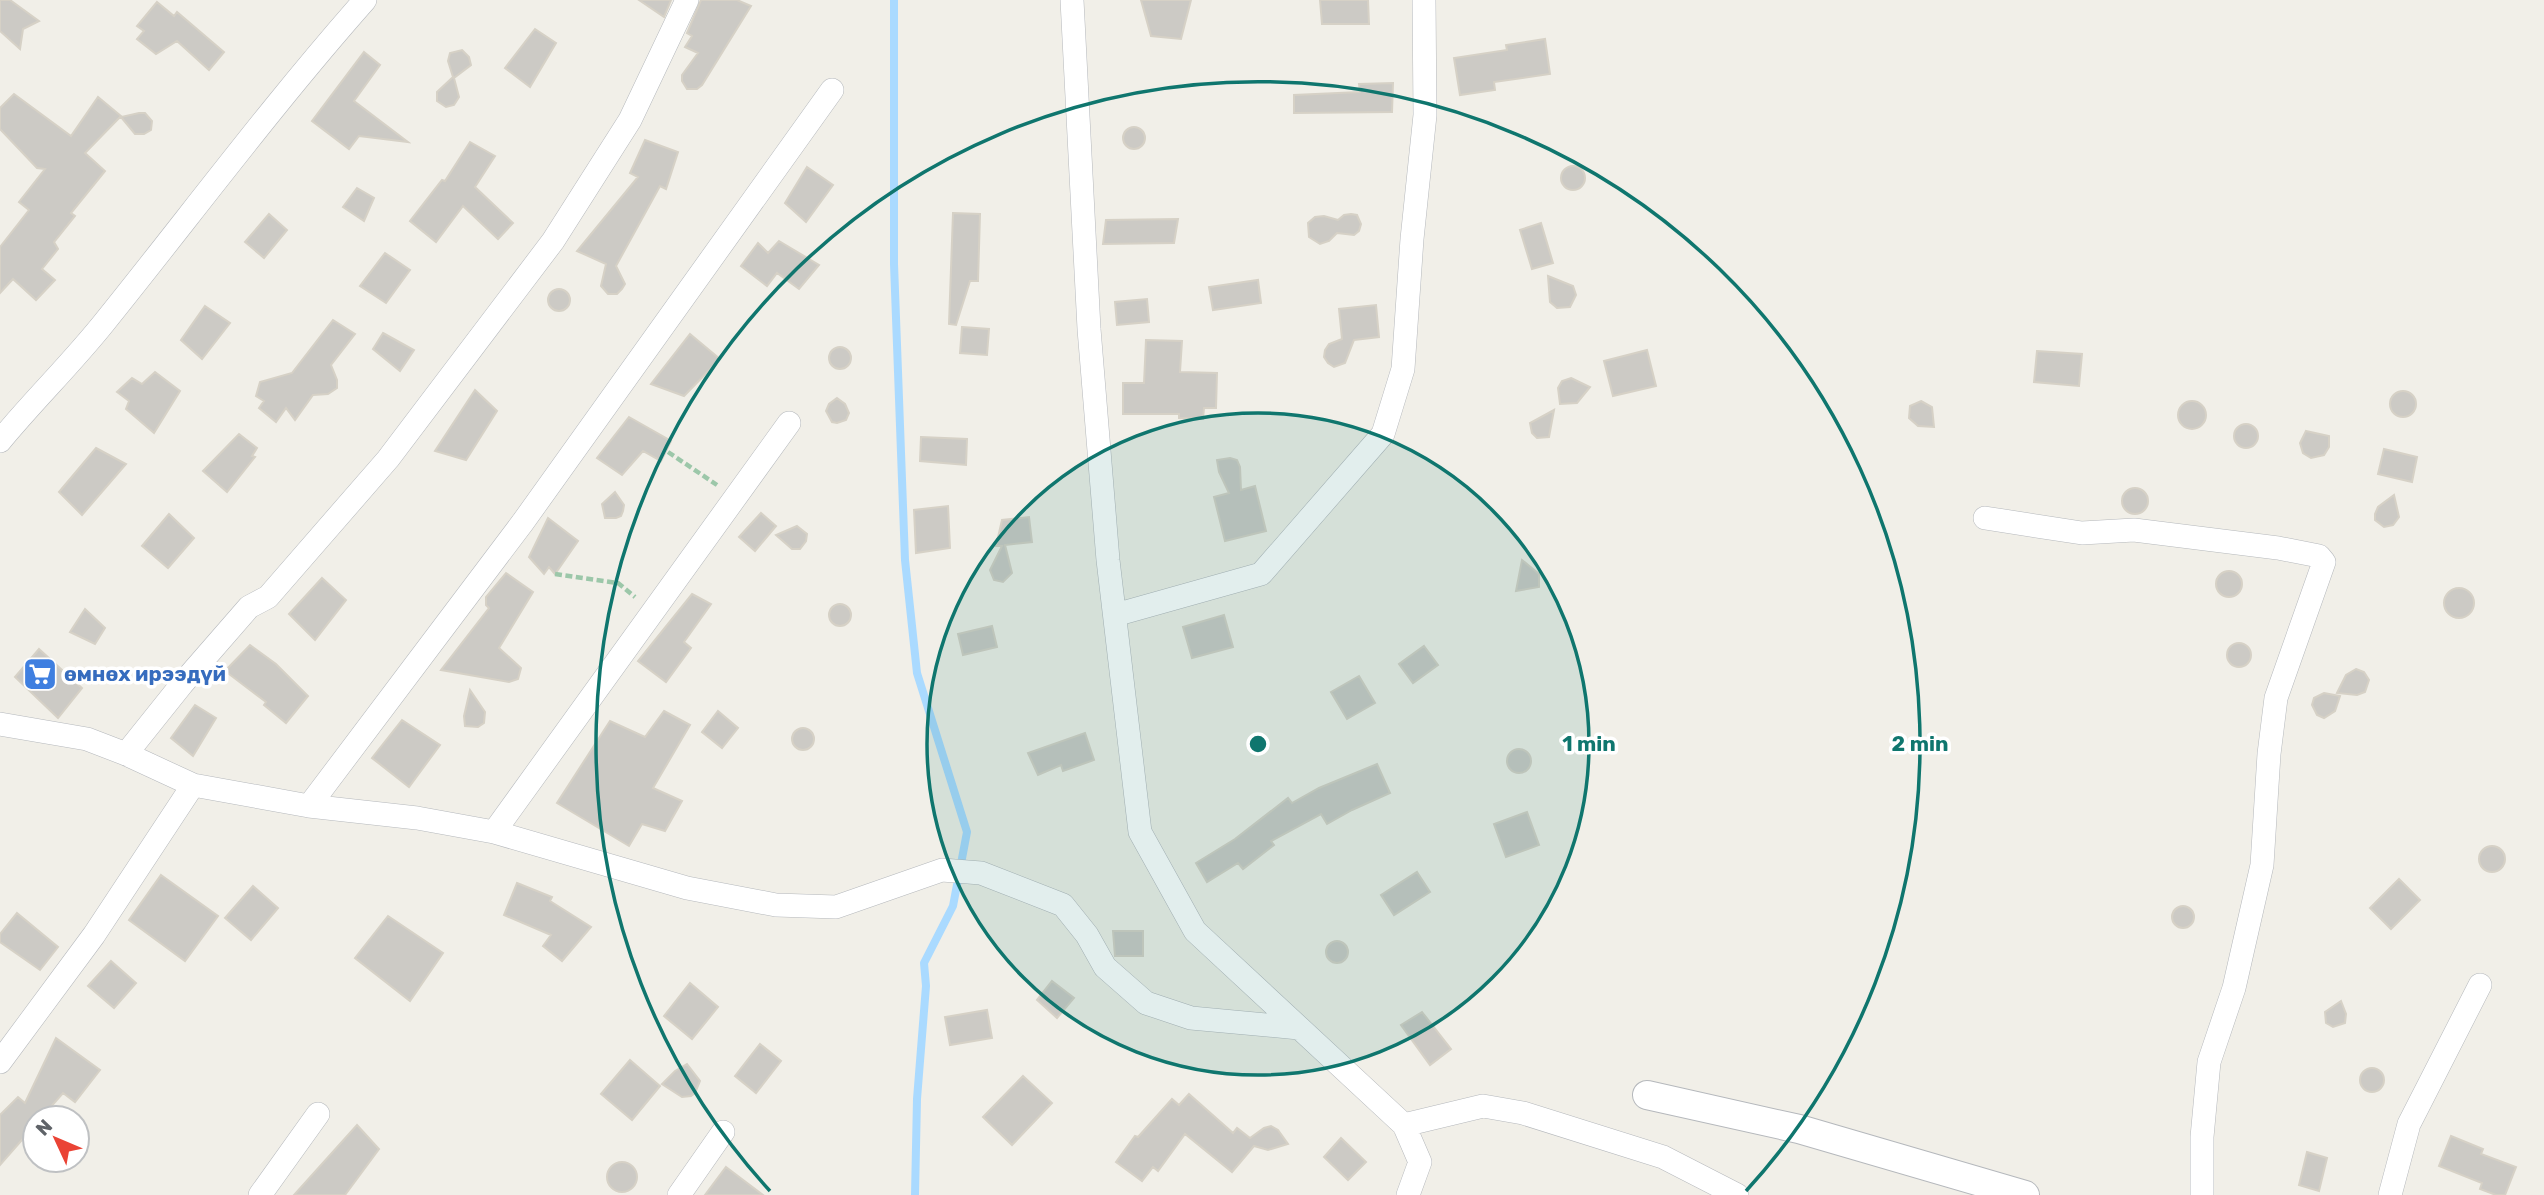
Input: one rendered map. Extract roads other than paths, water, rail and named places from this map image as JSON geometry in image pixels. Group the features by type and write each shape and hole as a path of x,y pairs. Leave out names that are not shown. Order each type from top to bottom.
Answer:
{"street":[{"path":"0,440 101,326 202,197 365,0"},
{"path":"126,754 249,607 268,597 388,459 553,241 630,120 687,0"},
{"path":"1072,0 1089,329 1108,560 1140,832 1195,931 1404,1125 1420,1162 1408,1195"},
{"path":"1115,615 1261,574 1383,434 1403,369 1412,239 1425,115 1424,0"},
{"path":"309,807 523,522 832,90"},
{"path":"494,832 789,423"},
{"path":"1985,518 2082,533 2134,530 2278,548 2319,556 2324,562 2276,698 2269,754 2262,865 2234,988 2209,1062 2202,1137 2202,1195"},
{"path":"5,732 87,739 193,785 309,807 417,818 494,832 687,888 776,905 836,907 942,870 979,873 1063,905 1087,935 1105,967 1146,1003 1191,1018 1299,1028"},
{"path":"0,1062 94,935 193,785"},
{"path":"2390,1195 2409,1124 2480,985"},
{"path":"1647,1095 1799,1129 2025,1195"},
{"path":"1404,1125 1483,1106 1523,1113 1663,1157 1737,1195"},
{"path":"260,1195 318,1114"},
{"path":"679,1195 723,1132"}],"waterway":[{"path":"894,0 894,264 905,560 917,673 967,832 953,906 924,963 926,986 917,1099 915,1195"}],"place":[{"name":"өмнөх ирээдүй","path":"40,674"}]}
